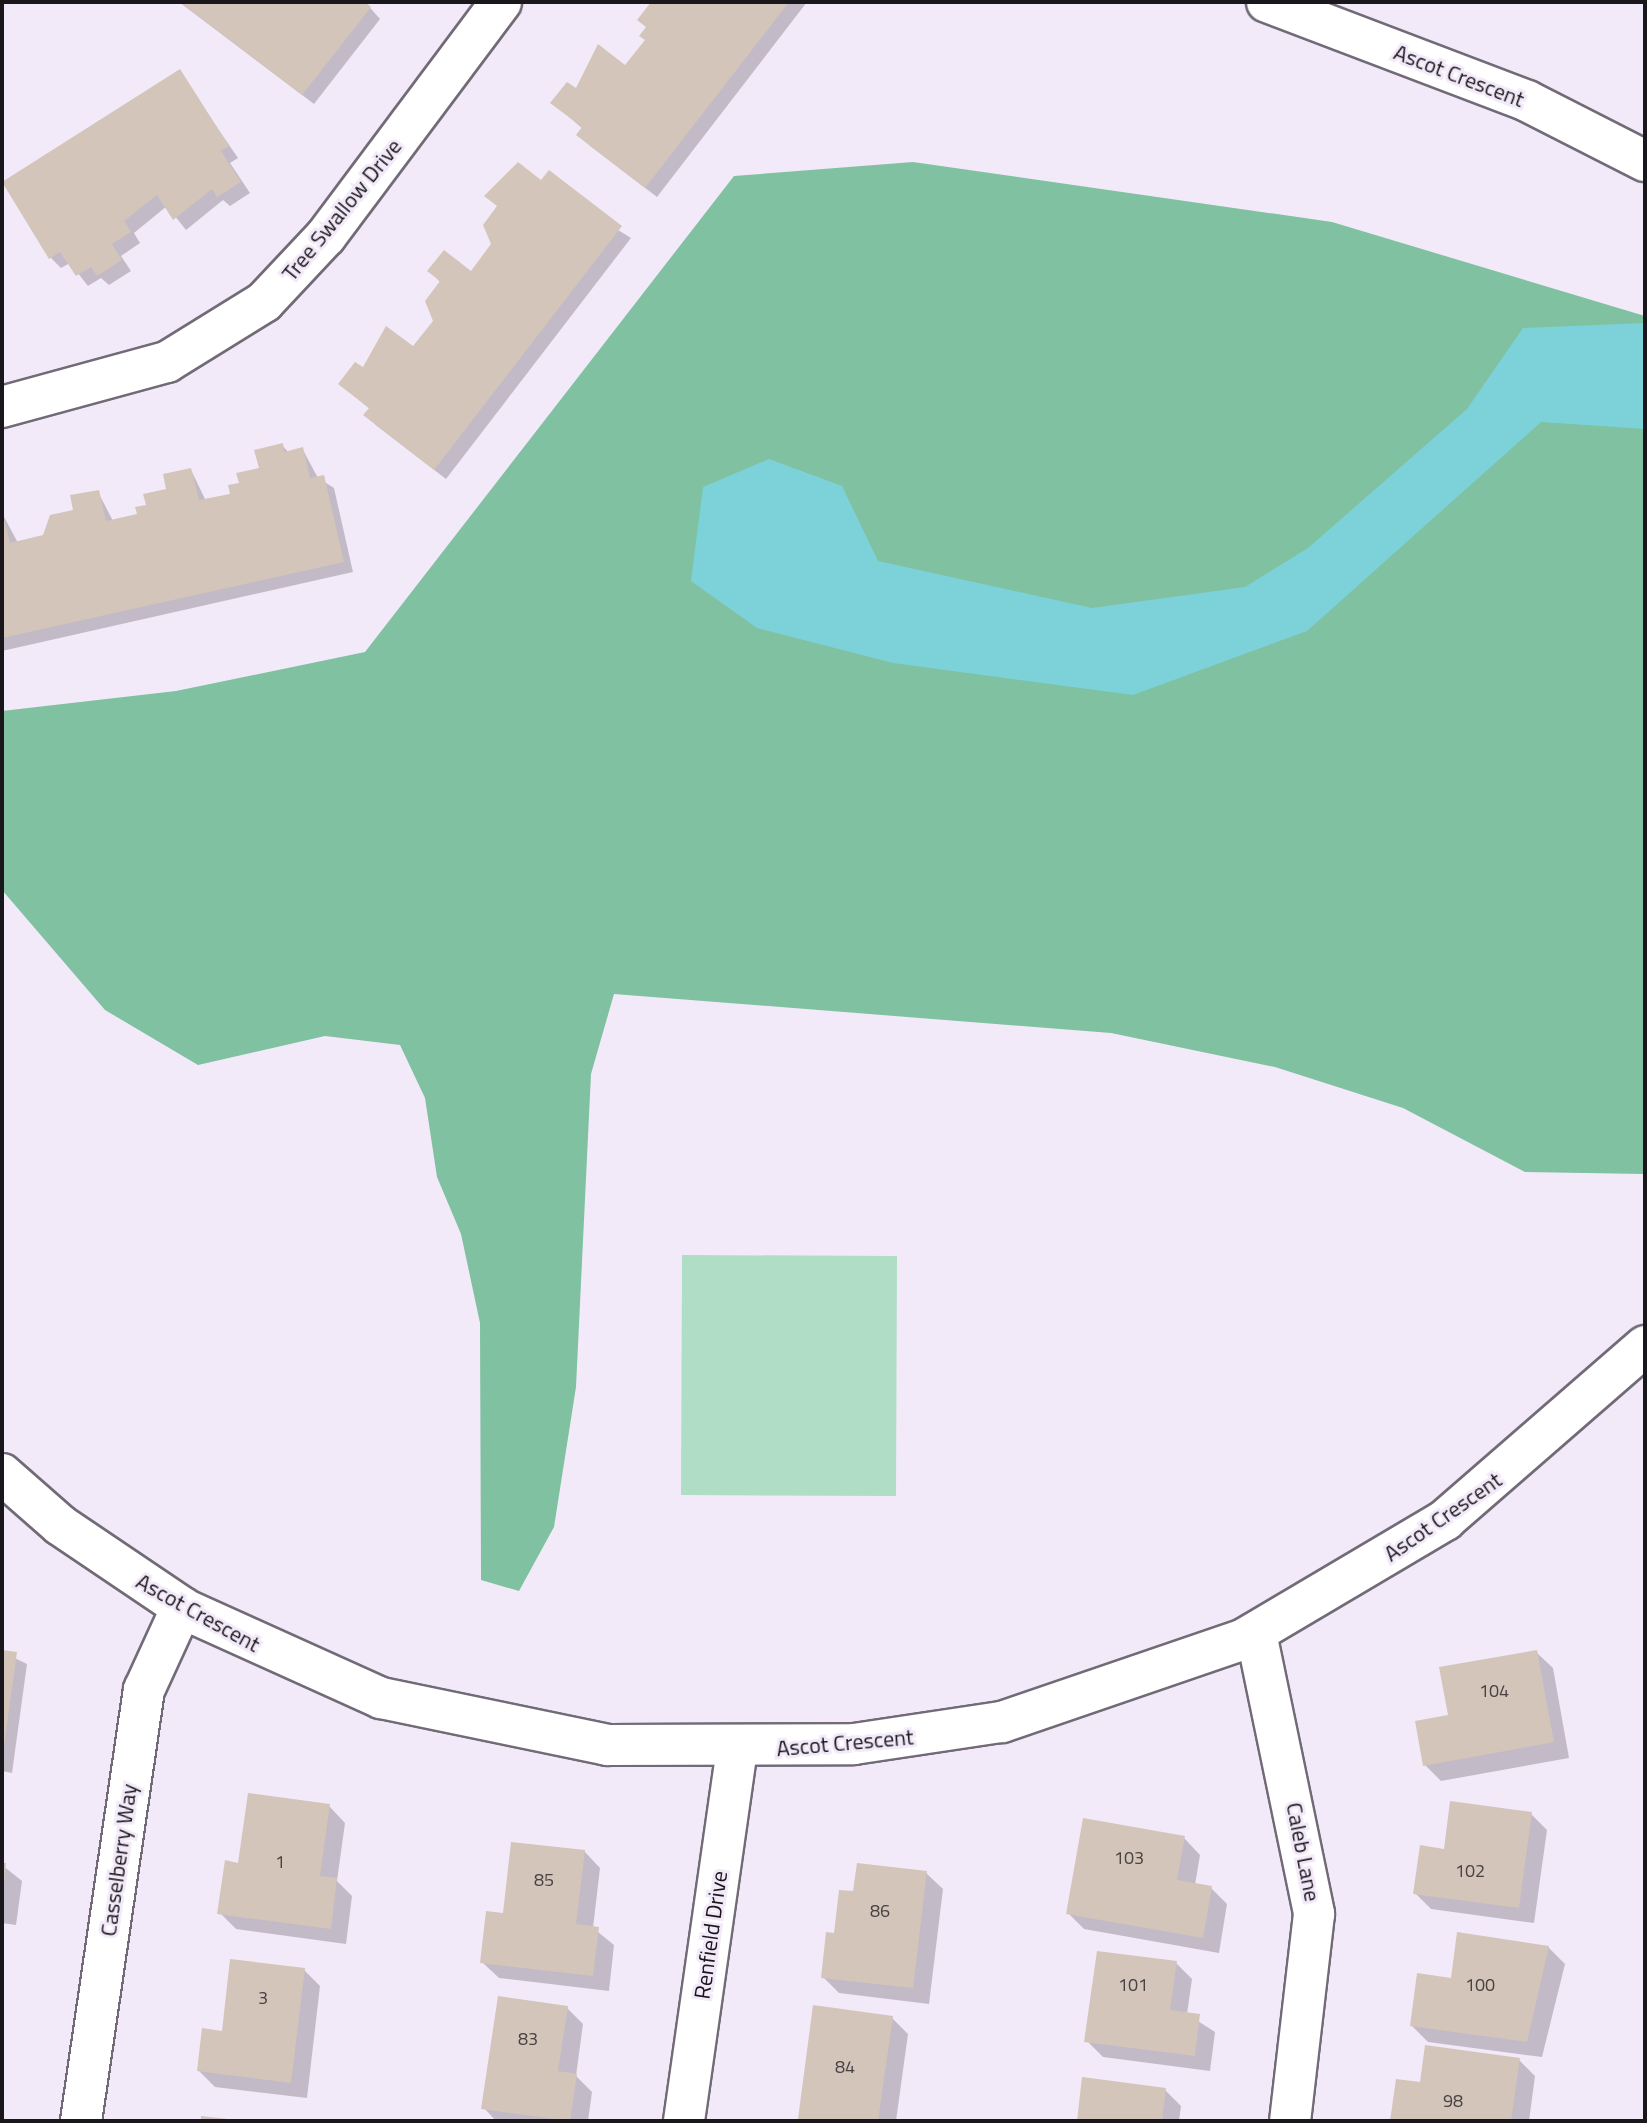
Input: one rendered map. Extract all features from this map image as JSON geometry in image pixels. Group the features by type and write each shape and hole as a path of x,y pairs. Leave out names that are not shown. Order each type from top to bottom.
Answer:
{"street":[{"name":"Tree Swallow Drive","path":"2,407 167,362 264,302 326,236 501,2"},
{"name":"Ascot Crescent","path":"1267,2 1527,101 1645,161"},
{"name":"Ascot Crescent","path":"2,1474 60,1525 182,1607 303,1668 456,1719 607,1745 737,1749 854,1744 1002,1722 1084,1699 1256,1633 1445,1520 1645,1346"},
{"name":"Casselberry Way","path":"81,2121 144,1690 182,1607"},
{"name":"Caleb Lane","path":"1256,1633 1314,1914 1290,2121"},
{"name":"Renfield Drive","path":"684,2121 737,1749"}],"green space":[{"path":"913,162 1332,222 1645,316 1645,1174 1525,1172 1403,1108 1275,1067 1111,1033 614,994 591,1074 576,1387 554,1527 519,1591 481,1580 480,1323 461,1234 437,1177 425,1098 400,1045 325,1036 198,1065 105,1010 2,890 2,711 176,691 365,652 734,176"},
{"path":"682,1255 897,1256 896,1496 681,1495"}],"water":[{"path":"1645,323 1645,429 1541,422 1307,631 1133,695 893,663 757,628 691,581 703,487 769,459 842,486 878,561 1092,608 1245,587 1308,548 1467,409 1523,328"}],"building":[{"path":"180,2 365,2 371,7 302,95"},
{"path":"651,2 789,2 645,188 576,135 582,127 550,103 567,82 576,88 598,44 625,65 645,40 639,36 646,27 637,20"},
{"path":"180,69 229,146 221,151 241,182 217,197 212,189 173,220 157,195 124,221 131,232 112,244 122,260 97,276 91,267 76,276 60,252 49,259 2,182"},
{"path":"518,162 541,180 549,170 622,226 434,470 363,415 369,408 338,384 355,362 363,367 386,326 413,346 433,321 425,301 440,281 427,271 444,250 471,271 491,244 483,225 497,206 484,196"},
{"path":"283,443 284,452 303,447 310,478 324,475 344,562 2,638 2,511 10,543 43,535 50,515 73,510 70,495 99,490 106,521 137,514 135,507 146,505 143,494 166,489 163,474 191,468 199,500 230,494 228,485 239,483 236,473 259,468 254,450"},
{"path":"2,1650 17,1652 4,1746 2,1746"},
{"path":"1537,1650 1554,1742 1423,1766 1415,1721 1448,1715 1439,1667"},
{"path":"248,1793 330,1804 320,1876 337,1878 331,1929 217,1914 225,1860 238,1863"},
{"path":"1450,1801 1532,1812 1519,1908 1413,1894 1420,1845 1444,1849"},
{"path":"1083,1818 1185,1836 1177,1880 1212,1886 1203,1938 1066,1914"},
{"path":"511,1842 585,1850 576,1924 599,1927 593,1976 480,1963 486,1911 503,1913"},
{"path":"2,1863 6,1863 4,1884 2,1884"},
{"path":"857,1863 927,1871 913,1988 821,1978 826,1932 834,1933 839,1890 853,1891"},
{"path":"1457,1932 1549,1946 1527,2042 1410,2026 1417,1973 1451,1978"},
{"path":"1097,1951 1177,1961 1170,2010 1200,2014 1195,2056 1084,2042"},
{"path":"230,1959 305,1968 291,2083 197,2071 202,2028 222,2031"},
{"path":"498,1996 568,2006 558,2071 577,2074 570,2121 481,2109"},
{"path":"813,2005 893,2016 878,2121 798,2119"},
{"path":"1425,2045 1520,2058 1511,2121 1390,2121 1396,2079 1420,2082"},
{"path":"1082,2077 1166,2088 1162,2121 1077,2121"},
{"path":"201,2116 228,2119 228,2121 201,2121"}]}
